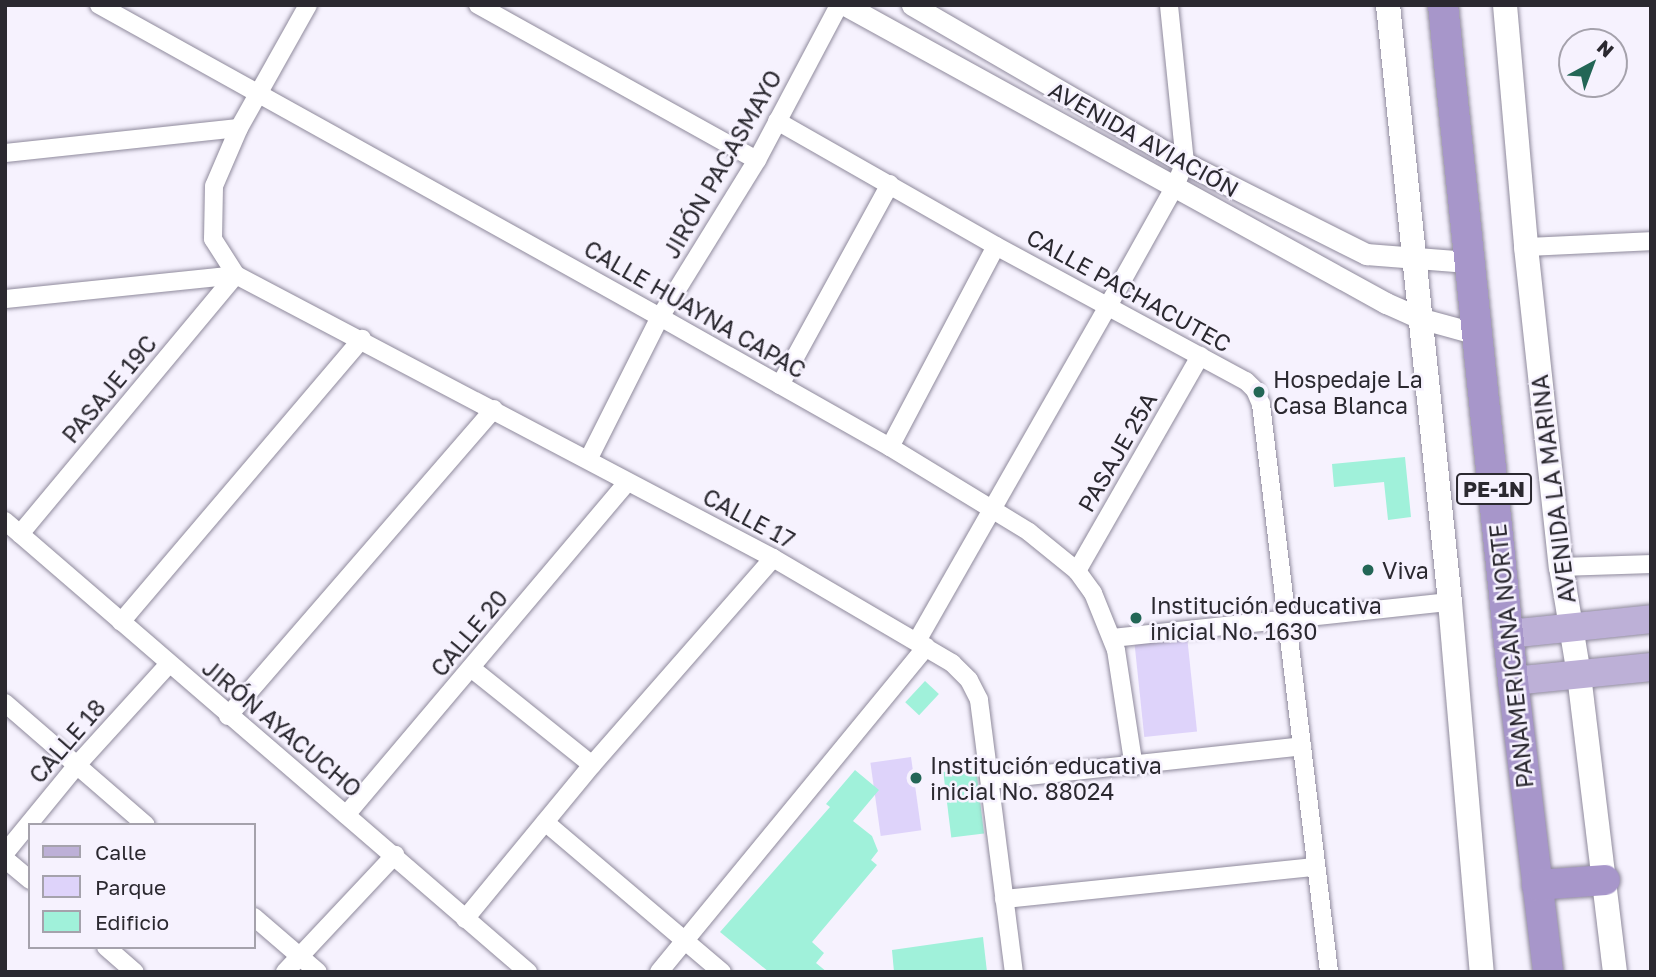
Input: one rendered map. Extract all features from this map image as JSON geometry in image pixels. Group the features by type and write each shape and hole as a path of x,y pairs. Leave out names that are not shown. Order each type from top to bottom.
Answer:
{"highway":[{"name":"PANAMERICANA NORTE","path":"1443,5 1513,681 1548,972"},
{"path":"1537,884 1605,880"}],"main road":[{"path":"1388,5 1450,602 1482,972"},
{"name":"AVENIDA LA MARINA","path":"1504,5 1525,247 1561,568 1579,675 1615,972"},
{"path":"1509,634 1651,619"},
{"path":"1513,681 1651,667"}],"street":[{"name":"CALLE HUAYNA CAPAC","path":"99,5 121,10 258,92 890,447 992,508 1077,571 1093,593 1112,638 1134,767"},
{"path":"5,299 236,275 213,239 214,186 239,128 308,5"},
{"path":"478,5 757,160"},
{"name":"JIRÓN PACASMAYO","path":"589,458 660,317 757,160 839,5"},
{"name":"AVENIDA AVIACIÓN","path":"845,5 1419,318 1477,334"},
{"name":"AVENIDA AVIACIÓN","path":"913,5 1185,163 1366,254 1468,262"},
{"path":"659,972 921,644 992,508 1175,187 1185,163 1169,5"},
{"name":"CALLE PACHACUTEC","path":"778,121 996,246 1246,381 1255,390 1261,404 1329,972"},
{"path":"5,153 239,128"},
{"path":"780,385 890,184"},
{"path":"1525,247 1651,241"},
{"path":"890,447 996,246"},
{"name":"CALLE 17","path":"236,275 589,458 627,482 773,558 953,663 969,680 979,700 1014,972"},
{"name":"PASAJE 19C","path":"20,534 236,275"},
{"path":"121,622 362,339"},
{"name":"PASAJE 25A","path":"1077,571 1200,356"},
{"path":"228,716 494,409"},
{"name":"CALLE 20","path":"346,814 627,482"},
{"name":"JIRÓN AYACUCHO","path":"5,522 528,972"},
{"path":"465,919 592,765 773,558"},
{"path":"1561,568 1651,564"},
{"path":"1112,638 1450,602"},
{"name":"CALLE 18","path":"30,823 77,765 169,664"},
{"path":"471,668 592,765"},
{"path":"5,703 144,823"},
{"path":"991,780 1134,767 1302,746"},
{"path":"545,822 722,972"},
{"name":"CALLE 18","path":"5,853 28,825"},
{"path":"285,972 395,855"},
{"path":"5,859 28,878"},
{"path":"1004,899 1315,867"},
{"path":"256,919 318,972"},
{"path":"108,949 135,972"}],"green space":[{"path":"1187,636 1197,731 1144,737 1134,642"},
{"path":"911,757 921,830 881,836 870,763"}],"building":[{"path":"1405,457 1411,517 1388,520 1384,482 1334,487 1332,464"},
{"path":"925,681 939,694 919,715 905,702"},
{"path":"976,768 984,834 951,838 943,772"},
{"path":"855,770 879,790 853,821 872,836 878,851 871,860 877,865 812,942 824,953 816,963 827,972 769,972 720,932 830,807 826,804"},
{"path":"983,937 987,972 894,972 892,950"}],"place":[{"name":"Hospedaje La Casa Blanca","path":"1259,392"},
{"name":"Viva","path":"1368,570"},
{"name":"Institución educativa inicial No. 1630","path":"1136,618"},
{"name":"Institución educativa inicial No. 88024","path":"916,778"}]}
